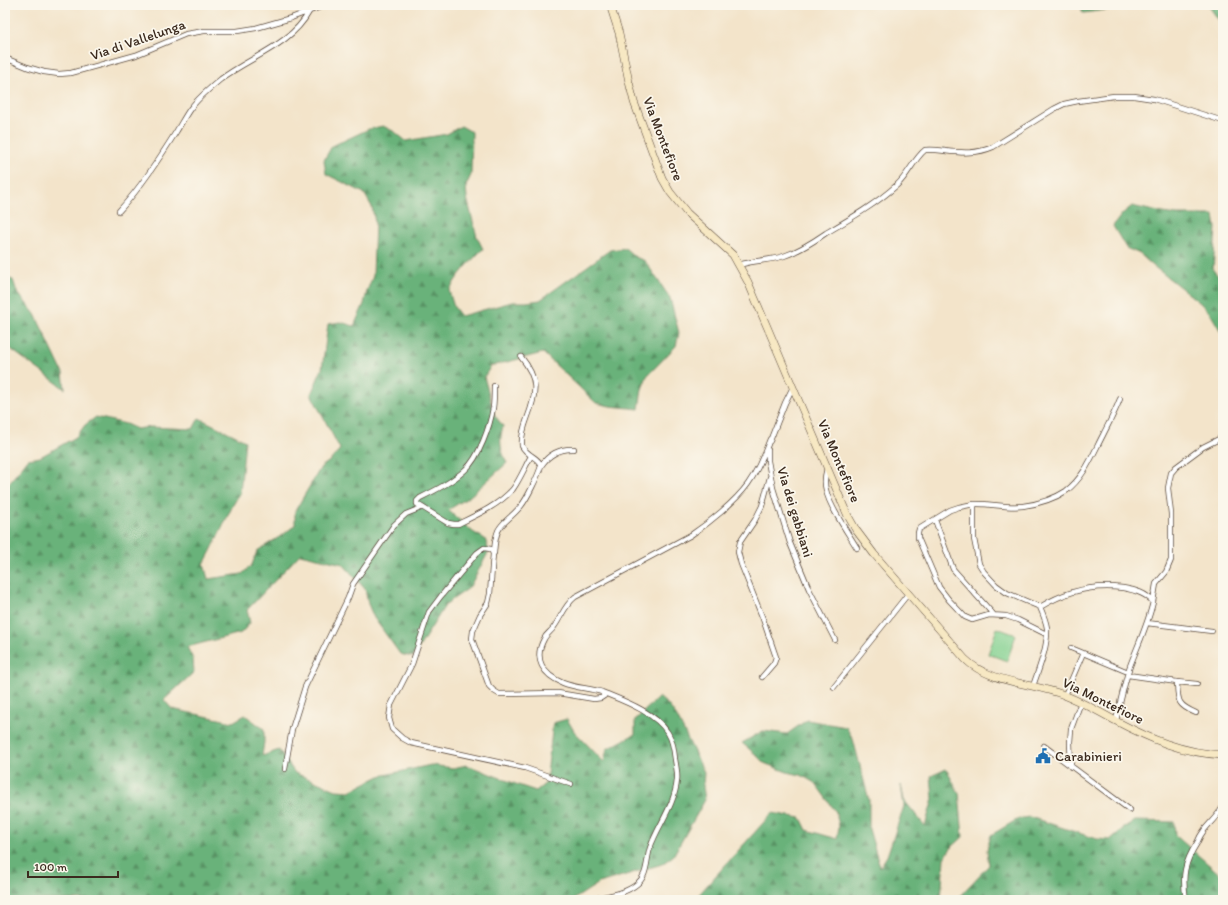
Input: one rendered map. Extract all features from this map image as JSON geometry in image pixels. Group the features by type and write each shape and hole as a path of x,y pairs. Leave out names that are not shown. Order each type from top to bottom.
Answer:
{"main road":[{"name":"Via Montefiore","path":"610,5 619,33 628,82 634,102 662,178 683,210 704,230 728,249 739,265 748,282 827,468 854,526 878,559 965,659 974,666 992,675 1065,695 1150,738 1177,748 1201,753 1223,755"}],"street":[{"name":"Via di Vallelunga","path":"5,58 39,71 59,74 71,73 133,56 186,34 208,30 237,31 252,29 309,12 326,5"},
{"path":"119,211 151,169 190,109 204,94 222,78 285,38 302,23 309,12"},
{"path":"739,265 787,255 836,227 898,184 926,150 930,149 965,153 984,150 1054,109 1069,102 1119,95 1144,97 1167,102 1223,121"},
{"path":"521,357 529,368 534,383 534,396 524,428 522,443 524,449 540,462 540,468"},
{"path":"494,386 494,402 492,412 481,444 473,460 465,470 452,481 418,500 416,504 448,523 460,523 488,508 505,496 514,487 531,456"},
{"name":"Via dei gabbiani","path":"793,387 770,439 767,454 770,474 793,550 809,589 836,640"},
{"path":"1046,634 1015,619 993,614 973,620 968,619 959,612 942,592 935,580 918,536 918,532 920,528 952,509 974,504 1024,506 1045,500 1066,491 1080,475 1093,455 1120,399"},
{"path":"1116,721 1128,674 1147,623 1156,584 1166,572 1171,560 1171,522 1168,488 1171,473 1176,467 1204,447 1223,437"},
{"path":"588,900 624,891 637,884 646,872 651,846 670,806 678,779 674,748 666,730 652,717 638,708 602,692 562,683 549,676 540,664 539,655 544,639 554,628 566,606 579,594 691,535 704,526 733,500 749,483 760,464 770,439"},
{"path":"574,449 565,449 546,459 522,505 504,522 498,531 495,542 488,604 480,615 473,631 472,644 490,687 499,694 558,693 598,699 603,698 604,694 602,692"},
{"path":"827,468 825,482 827,496 857,548"},
{"path":"762,677 774,663 776,657 740,560 738,550 740,542 755,520 762,506 770,474"},
{"path":"974,504 974,539 980,564 984,572 996,585 1007,593 1040,607 1046,625 1045,646 1033,686"},
{"path":"285,769 292,729 305,687 348,598 353,584 394,525 406,514 421,508"},
{"path":"935,520 953,569 993,614"},
{"path":"494,561 493,552 491,549 485,548 480,551 432,607 426,619 412,664 391,704 389,714 390,725 400,737 411,743 525,768 571,784"},
{"path":"1040,607 1068,593 1088,588 1101,587 1137,591 1148,596 1153,602"},
{"path":"834,687 908,594"},
{"path":"1147,623 1212,631"},
{"path":"1071,648 1128,674 1197,684"},
{"path":"1065,695 1083,653"},
{"path":"1177,682 1179,700 1181,704 1185,708 1196,712"},
{"path":"1071,767 1071,730 1081,702"},
{"path":"1044,746 1130,810"},
{"path":"1186,900 1184,889 1186,863 1204,830 1223,807"}],"green space":[{"path":"1080,5 1131,5 1129,7 1083,13"},
{"path":"1208,5 1223,5 1223,26"},
{"path":"383,126 395,132 406,141 447,134 461,126 472,132 471,175 466,186 467,198 477,237 483,249 460,274 449,291 454,307 461,316 512,302 540,300 610,250 625,248 635,257 645,261 670,298 679,333 676,346 647,376 642,389 639,409 596,403 543,353 491,366 484,377 495,416 503,426 501,445 507,463 469,497 448,510 473,532 485,539 489,551 469,588 446,604 413,657 400,654 374,618 368,604 365,589 343,564 300,554 247,610 250,623 241,633 187,647 193,659 194,672 164,700 172,709 233,722 245,715 264,729 262,756 279,750 295,773 336,790 350,791 380,776 431,765 453,768 467,765 536,791 546,783 553,723 567,719 574,731 604,762 607,749 635,734 635,720 659,697 669,706 677,717 704,772 703,786 705,800 673,856 662,864 599,883 573,900 5,900 5,488 28,459 40,457 76,437 85,425 96,417 126,424 137,429 150,427 193,429 199,418 245,441 240,493 204,564 208,579 242,574 252,565 257,551 284,534 295,525 295,511 321,467 331,460 340,449 311,394 322,369 328,324 340,322 354,326 364,304 373,276 375,222 372,207 364,193 326,174 324,160 332,146 369,129"},
{"path":"1132,206 1176,215 1214,215 1216,228 1213,270 1221,279 1223,279 1223,335 1210,313 1199,302 1140,254 1126,248 1113,226 1122,214"},
{"path":"5,277 13,280 17,292 35,314 63,373 65,389 12,350 5,343"},
{"path":"997,628 1016,635 1007,661 988,654"},
{"path":"807,720 846,727 853,739 869,800 869,829 880,867 887,856 904,806 901,785 904,800 925,826 933,799 931,776 946,769 959,793 963,837 952,847 944,858 941,900 694,900 772,813 801,818 807,830 837,839 839,826 836,812 815,783 801,775 787,772 764,763 742,743 763,731 787,734"},
{"path":"1030,817 1097,839 1110,840 1135,821 1174,822 1175,835 1223,877 1223,900 956,900 989,865 987,850 991,835 1018,819"}],"place":[{"name":"Carabinieri","path":"1043,756"}]}
